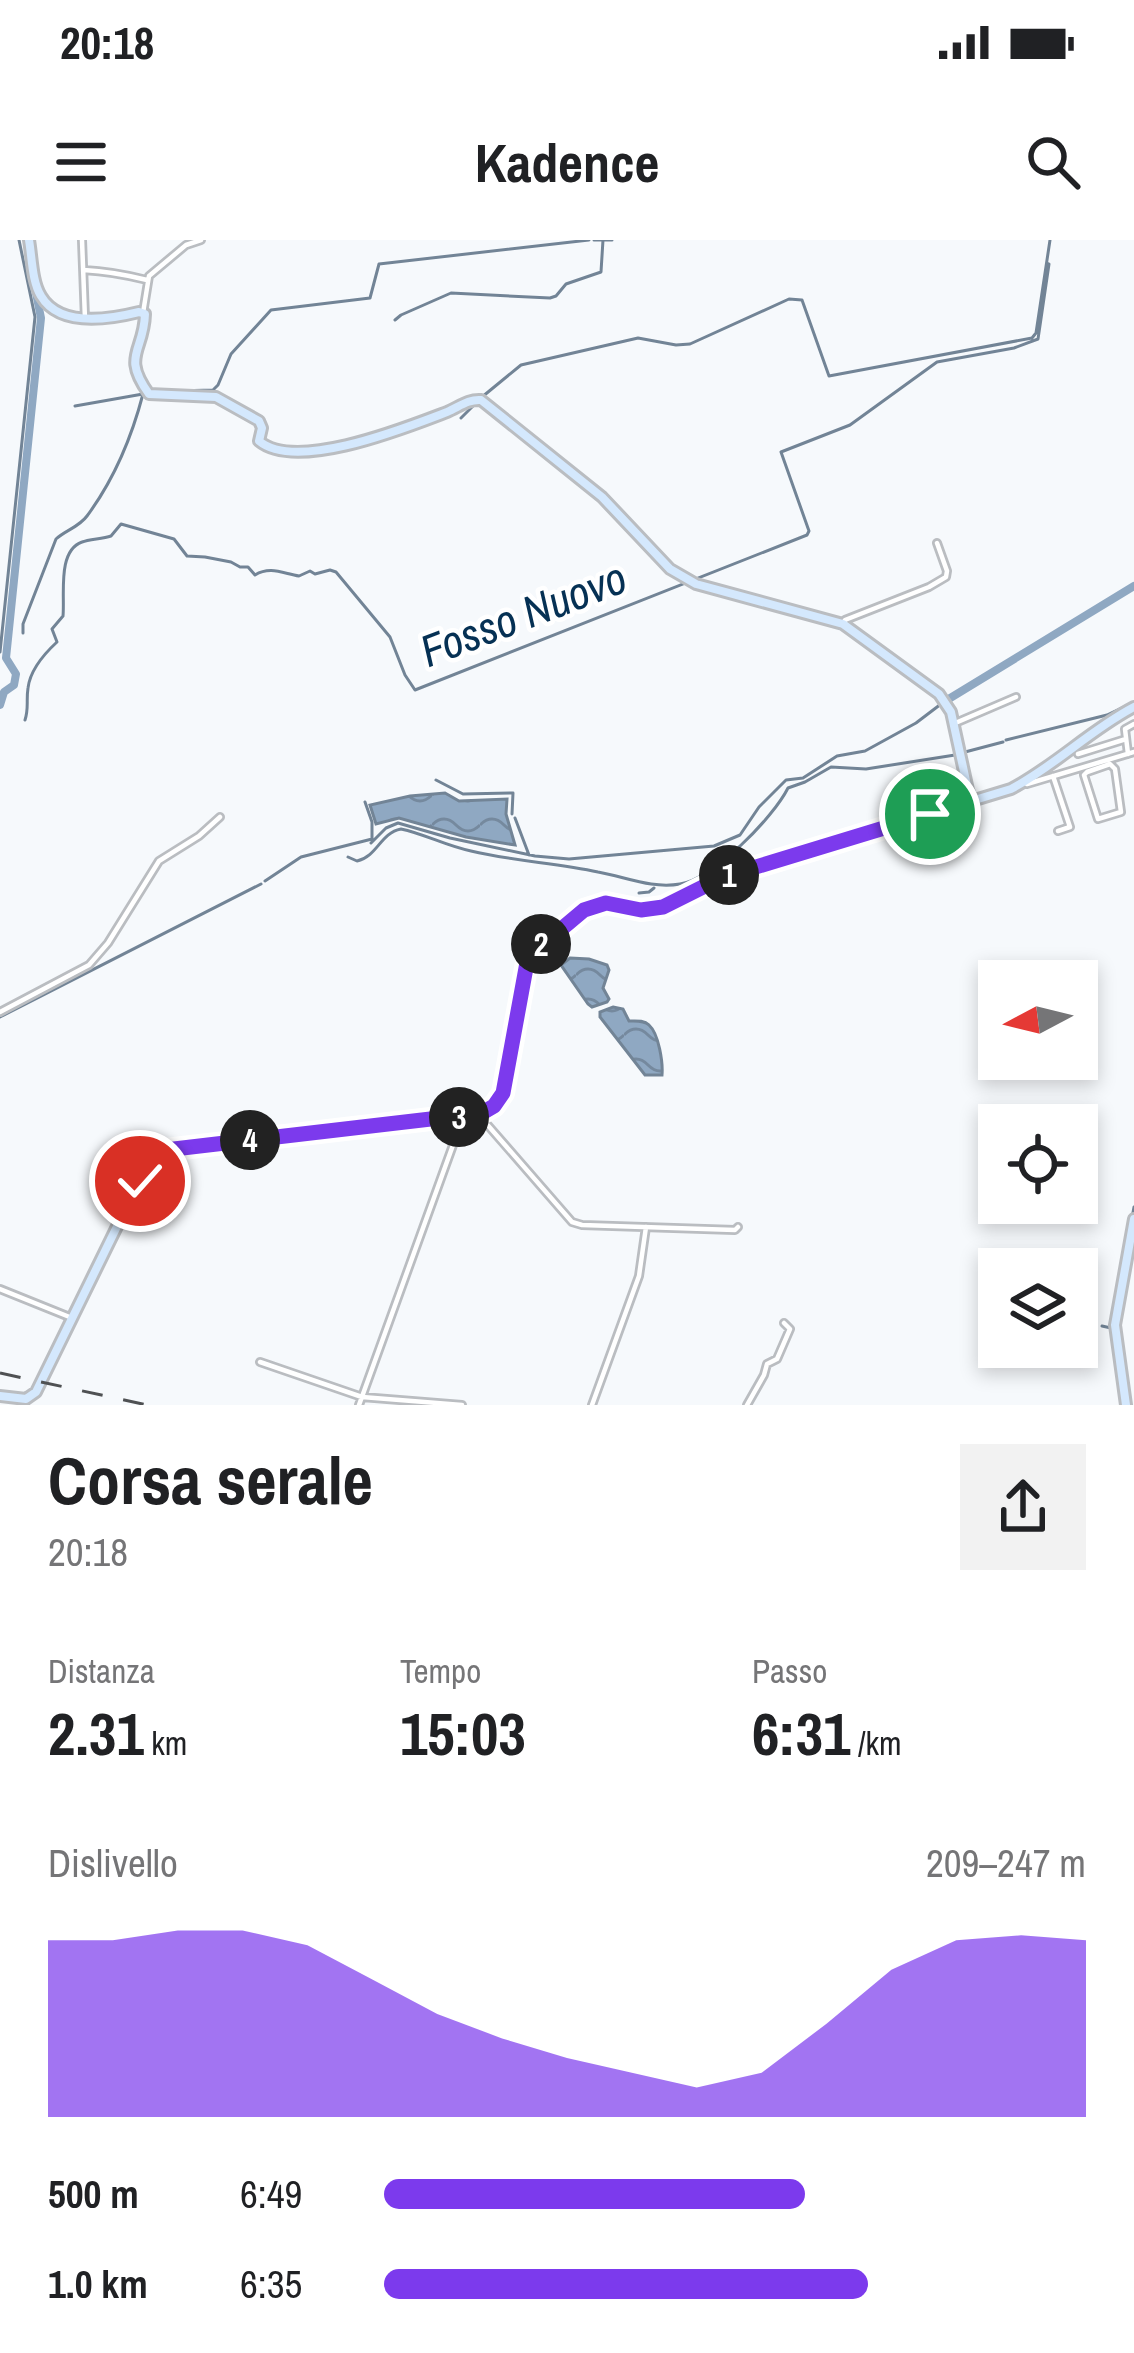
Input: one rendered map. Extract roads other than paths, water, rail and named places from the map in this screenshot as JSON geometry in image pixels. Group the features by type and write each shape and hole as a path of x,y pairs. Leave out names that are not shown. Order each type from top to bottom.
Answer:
{"street":[{"path":"29,240 44,301 85,319 143,313"},
{"path":"82,240 85,319"},
{"path":"201,240 186,245 147,280 145,323 133,360 147,392 216,397 259,421 260,444 289,453 353,446 480,399 602,497 658,559 684,578 842,624 930,687 949,705 973,801"},
{"path":"84,270 147,280"},
{"path":"842,624 942,581 947,571 937,543"},
{"path":"953,724 1016,697"},
{"path":"1,1396 30,1398 39,1385 157,1151 482,1113 503,1093 524,971 533,950 592,906 663,907 723,877 1015,787 1134,707"},
{"path":"1037,776 1054,776 1097,766 1110,764 1115,767 1119,814 1096,817 1084,776 1097,766 1132,754 1125,728 1134,724"},
{"path":"1078,754 1126,740"},
{"path":"1045,767 1044,772 1054,776 1073,838"},
{"path":"1050,807 1062,803"},
{"path":"0,1012 89,964 108,943 159,861 220,818"},
{"path":"1058,831 1070,827"},
{"path":"482,1113 572,1222 738,1227"},
{"path":"360,1401 461,1117"},
{"path":"1126,1405 1115,1325 1134,1219"},
{"path":"592,1405 639,1276 646,1227"},
{"path":"0,1289 72,1318"},
{"path":"747,1405 766,1364 778,1357 790,1329 784,1324"},
{"path":"260,1362 360,1401 462,1405"}],"water":[{"path":"445,793 459,801 507,799 515,845 399,818 376,824 370,805"},
{"path":"570,958 607,965 603,988 607,1002 588,1004 561,965"},
{"path":"623,1009 629,1021 645,1022 652,1029 662,1075 645,1075 600,1017 600,1012"}],"waterway":[{"path":"0,652 35,317 19,240"},
{"path":"175,391 213,390 231,354 271,310 370,298 379,264 589,240"},
{"path":"594,240 612,240"},
{"path":"395,320 451,293 556,296 566,284 601,272 603,240"},
{"path":"461,418 521,365 638,338 690,344 789,299 802,300 829,376 1032,338 1050,240"},
{"name":"Fosso Nuovo","path":"25,720 32,675 57,642 52,629 63,616 69,554 82,542 111,536 121,524 174,539 187,556 231,562 248,567 255,575 336,572 390,637 415,690 807,535 781,452 850,425 937,362 1038,339 1047,263"},
{"path":"0,705 16,674 6,658 41,318 35,288"},
{"path":"23,633 56,539 84,520 96,502 121,458 143,394 148,392"},
{"path":"75,406 143,394"},
{"path":"947,700 1134,586"},
{"path":"1006,740 1107,715 1134,702"},
{"path":"371,843 398,823 535,856 569,859 714,846 740,835 786,780 803,778 837,756 865,751 941,704"},
{"path":"965,752 1003,742"},
{"path":"348,857 364,858 401,829 487,854 649,884 680,884 709,871 741,845 788,788 831,767 866,769 955,755"},
{"path":"436,780 463,794 513,793 512,814"},
{"path":"265,881 301,857 372,839 365,802"},
{"path":"515,818 529,855"},
{"path":"0,1017 261,884"},
{"path":"639,893 654,888"},
{"path":"1132,1218 1134,1207"},
{"path":"1102,1326 1111,1328 1119,1280"}],"railway":[{"path":"0,1373 147,1405"}]}
